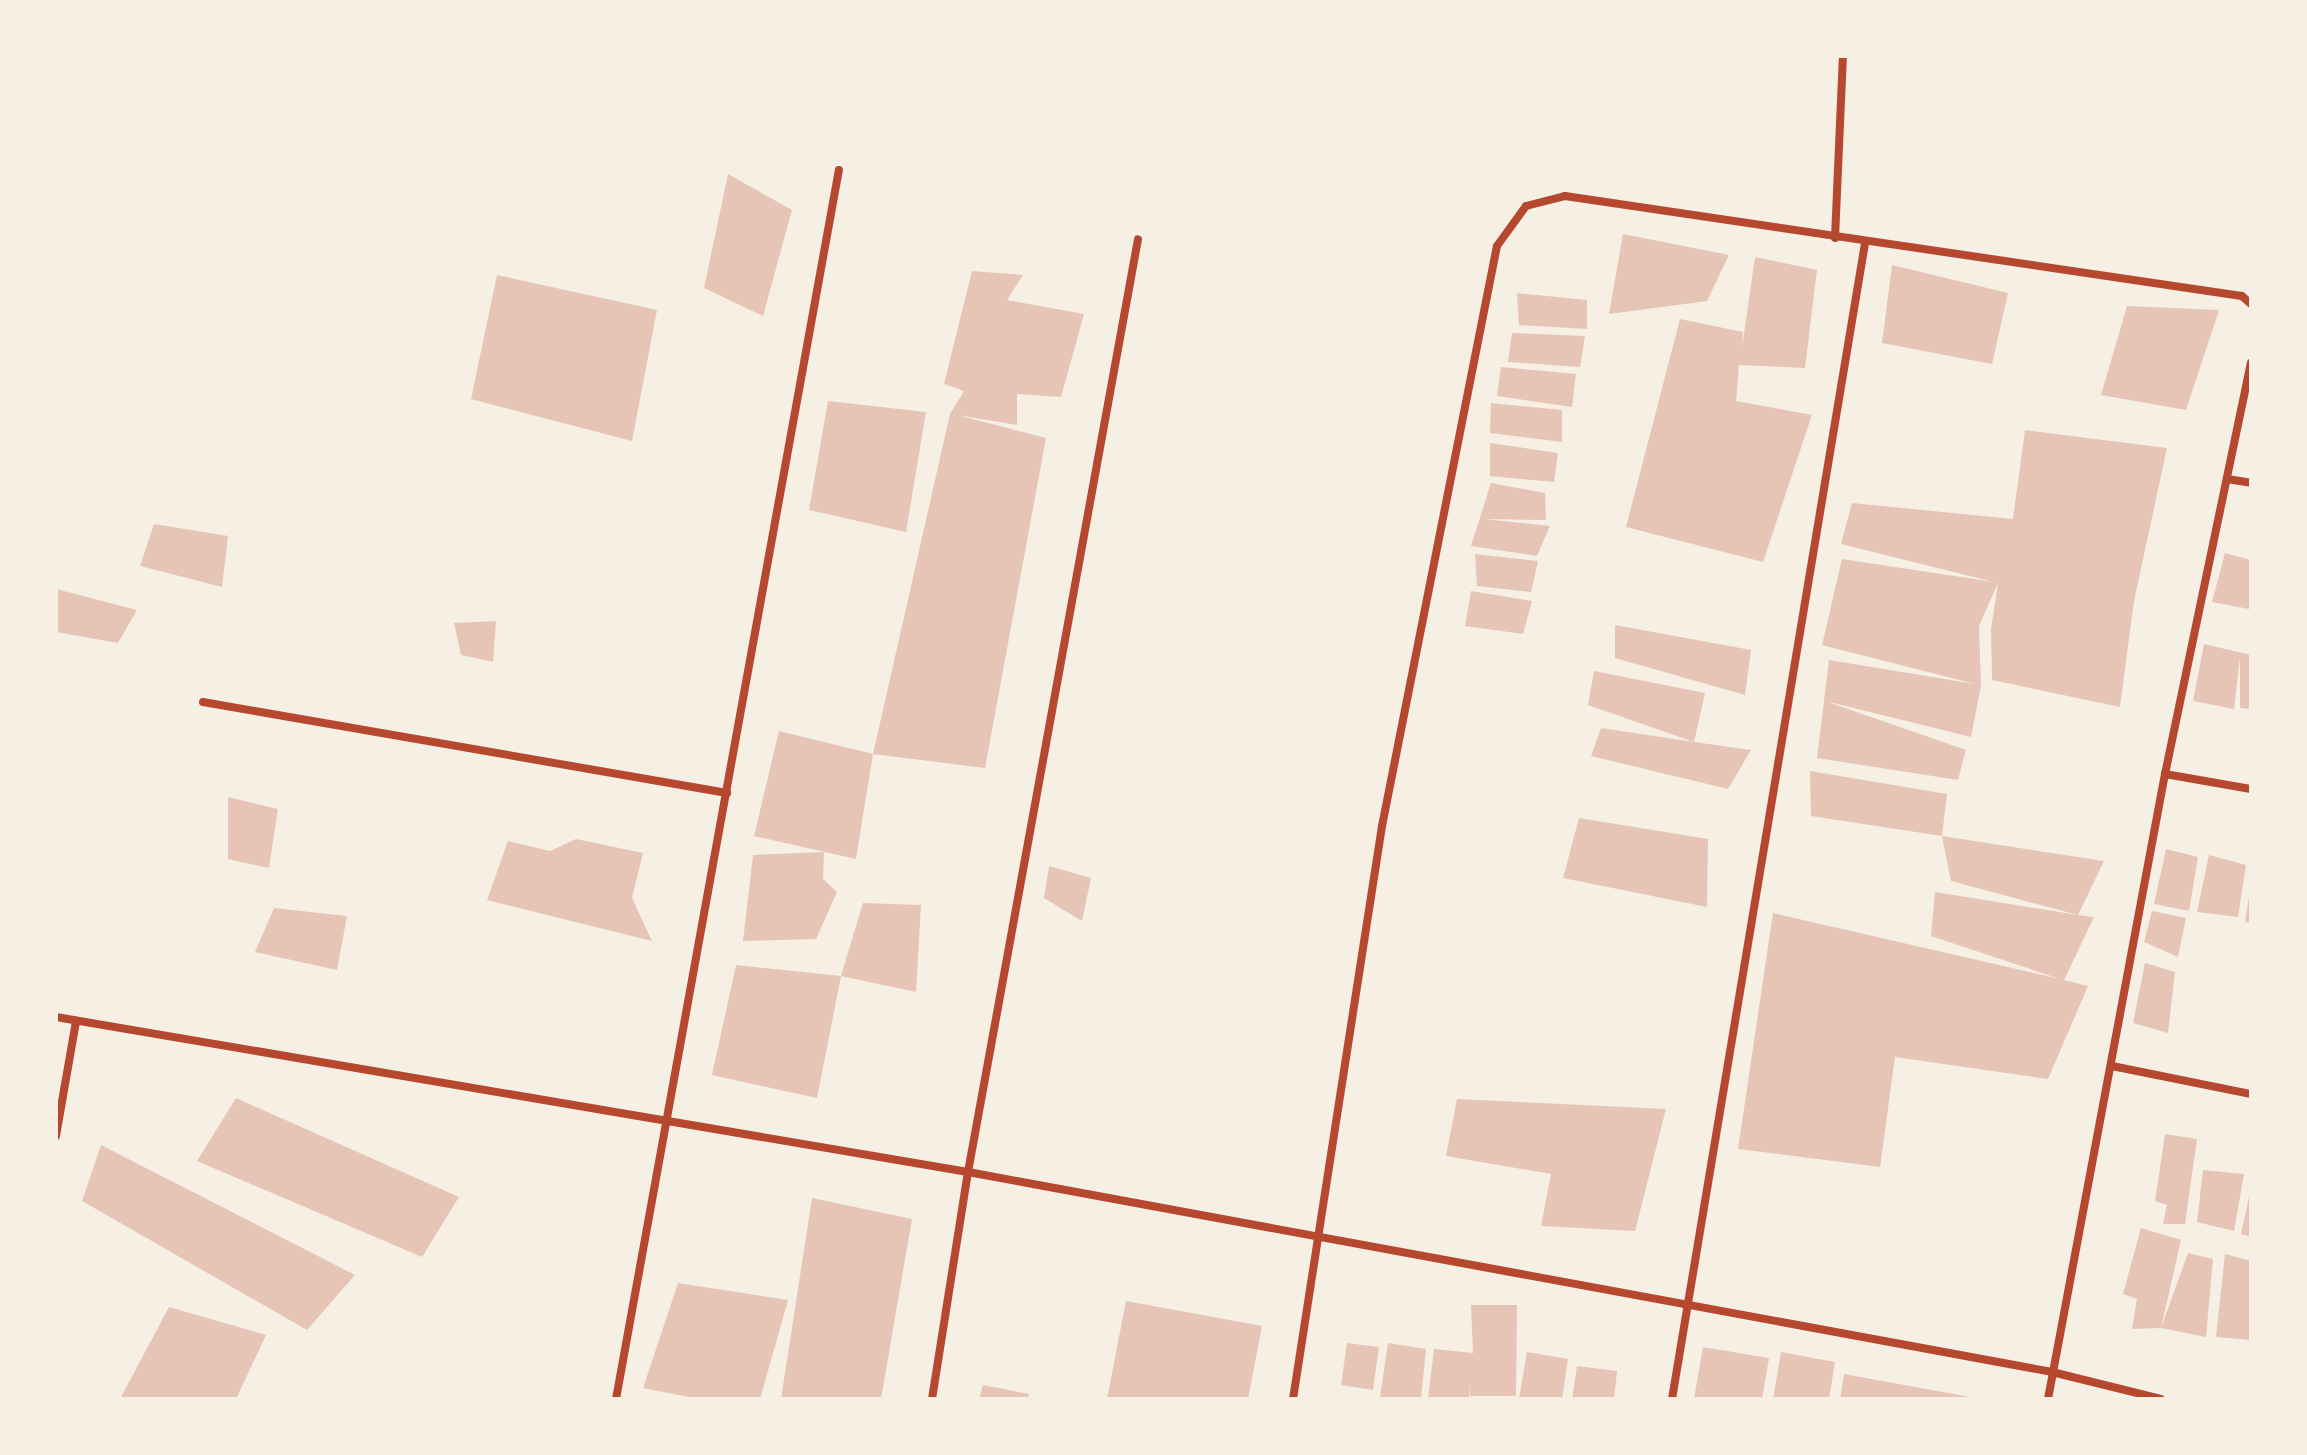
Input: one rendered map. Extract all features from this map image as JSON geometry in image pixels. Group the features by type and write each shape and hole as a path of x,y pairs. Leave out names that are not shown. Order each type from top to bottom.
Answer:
{"street":[{"path":"1835,238 1843,56"},
{"path":"616,1399 839,170"},
{"path":"1293,1399 1315,1238 1382,826 1497,246 1526,206 1565,196 1865,243 2242,296 2251,304"},
{"path":"932,1399 968,1172 1138,239"},
{"path":"1672,1399 1865,243"},
{"path":"2048,1399 2165,774 2251,363"},
{"path":"2227,479 2251,483"},
{"path":"203,702 727,793"},
{"path":"2165,774 2251,789"},
{"path":"56,1017 665,1118 968,1172 2052,1372 2161,1399"},
{"path":"56,1136 76,1021"},
{"path":"2112,1066 2251,1094"}],"building":[{"path":"728,174 792,210 763,316 704,288"},
{"path":"1623,234 1729,255 1707,301 1609,314"},
{"path":"1755,257 1817,270 1805,368 1739,365 1736,401 1812,415 1763,562 1626,527 1680,319 1743,332 1742,348"},
{"path":"1892,265 2008,293 1992,364 1882,343"},
{"path":"972,271 1023,275 1007,300 1084,314 1061,397 1017,394 1017,425 957,415 1046,438 985,768 873,754 950,414 964,391 944,384"},
{"path":"497,275 657,310 632,441 471,399"},
{"path":"1517,293 1587,300 1587,329 1519,325"},
{"path":"2127,306 2219,310 2186,410 2101,395"},
{"path":"1512,333 1585,336 1580,367 1508,362"},
{"path":"1501,367 1576,374 1572,407 1497,396"},
{"path":"828,401 926,412 906,532 809,510"},
{"path":"1491,403 1562,410 1562,442 1490,433"},
{"path":"2025,430 2167,448 2134,601 2120,707 1992,680 1991,629 1998,583 1979,626 1981,686 1971,737 1825,701 1966,750 1958,780 1817,758 1829,660 1975,684 1822,645 1842,559 1994,582 1841,544 1852,503 2013,519"},
{"path":"1490,443 1558,453 1554,482 1490,476"},
{"path":"1491,483 1545,493 1546,520 1485,519 1550,526 1537,556 1471,546"},
{"path":"154,524 228,536 222,587 140,566"},
{"path":"2225,553 2251,560 2249,609 2212,602"},
{"path":"1475,554 1538,561 1531,592 1477,586"},
{"path":"56,589 137,610 118,643 56,632"},
{"path":"1471,591 1532,601 1523,634 1465,626"},
{"path":"496,621 493,662 461,655 454,623"},
{"path":"1615,625 1751,650 1745,695 1615,658"},
{"path":"2204,644 2251,655 2251,709 2240,708 2240,657 2234,709 2193,701"},
{"path":"1594,671 1705,693 1694,742 1588,705"},
{"path":"1601,728 1751,750 1728,789 1591,756"},
{"path":"779,731 873,754 856,859 754,836"},
{"path":"1810,771 1947,794 1942,836 1811,816"},
{"path":"228,797 278,809 269,868 228,859"},
{"path":"1579,818 1708,839 1707,907 1563,878"},
{"path":"1942,836 2104,861 2078,915 1951,881"},
{"path":"576,839 643,853 632,898 652,941 487,900 508,841 550,851"},
{"path":"2166,849 2198,857 2189,911 2154,904"},
{"path":"824,852 823,879 837,892 816,939 743,941 753,855"},
{"path":"2209,855 2246,865 2238,917 2197,912"},
{"path":"1049,866 1091,878 1082,921 1044,898"},
{"path":"1935,892 2094,917 2064,980 2088,986 2048,1079 1895,1057 1880,1167 1738,1149 1773,913 2060,979 1931,936"},
{"path":"2251,897 2251,923 2245,922"},
{"path":"863,903 921,905 916,992 841,976"},
{"path":"274,908 347,916 337,970 255,952"},
{"path":"2152,911 2186,918 2178,957 2144,942"},
{"path":"2145,963 2175,972 2168,1033 2133,1023"},
{"path":"736,965 841,976 817,1098 712,1075"},
{"path":"236,1098 459,1197 422,1257 197,1161"},
{"path":"1457,1099 1666,1109 1635,1231 1541,1226 1551,1174 1446,1156"},
{"path":"2165,1134 2197,1139 2185,1224 2163,1224 2167,1205 2155,1201"},
{"path":"101,1145 355,1275 307,1330 82,1201"},
{"path":"2203,1170 2244,1174 2234,1231 2197,1222"},
{"path":"2251,1192 2251,1237 2241,1234"},
{"path":"812,1198 912,1219 881,1399 781,1399"},
{"path":"2141,1228 2181,1240 2161,1328 2132,1329 2137,1299 2123,1294"},
{"path":"2188,1253 2213,1259 2206,1337 2161,1328"},
{"path":"2225,1254 2251,1261 2251,1340 2216,1337"},
{"path":"678,1283 788,1300 760,1399 699,1399 643,1388"},
{"path":"1126,1301 1262,1326 1248,1399 1107,1399"},
{"path":"1471,1305 1517,1305 1516,1396 1470,1396 1470,1383 1469,1399 1428,1399 1434,1349 1473,1353"},
{"path":"169,1307 266,1335 236,1399 120,1399"},
{"path":"1347,1343 1379,1347 1373,1390 1341,1385"},
{"path":"1388,1343 1426,1349 1421,1399 1380,1397"},
{"path":"1703,1347 1769,1358 1762,1399 1694,1399"},
{"path":"1527,1352 1568,1359 1562,1399 1519,1399"},
{"path":"1781,1352 1835,1362 1829,1399 1773,1399"},
{"path":"1577,1366 1617,1371 1614,1399 1572,1399"},
{"path":"1844,1374 1970,1397 1970,1399 1840,1399"},
{"path":"983,1385 1029,1394 1028,1399 979,1399"}]}
